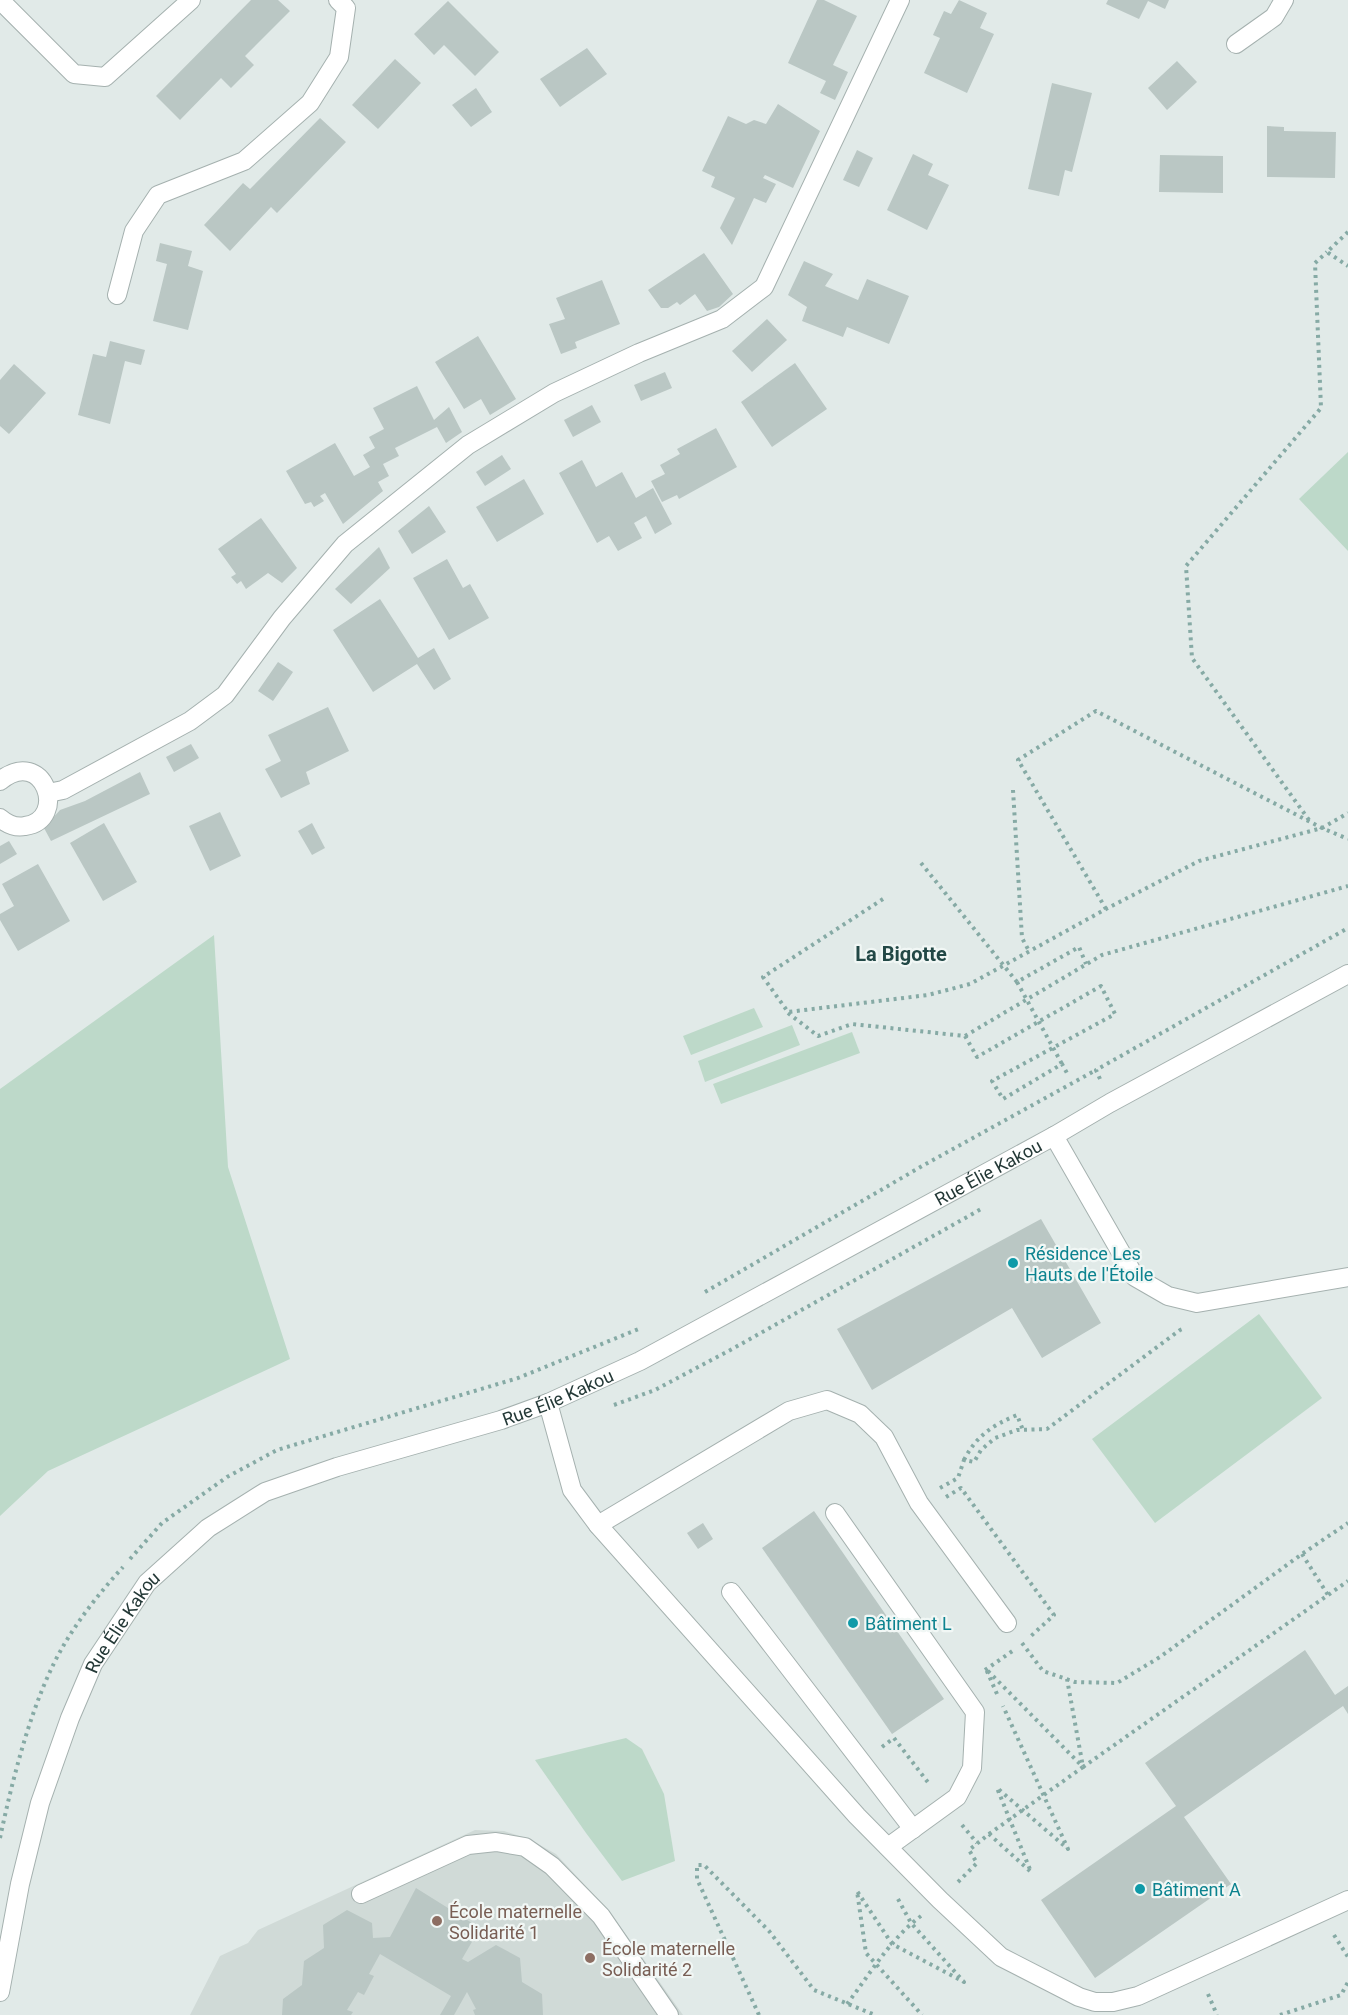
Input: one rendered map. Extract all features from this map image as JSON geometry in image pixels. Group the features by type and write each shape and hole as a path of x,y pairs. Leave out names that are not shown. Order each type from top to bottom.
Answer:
{"street":[{"path":"1,3 74,74 105,77 191,0"},
{"path":"117,295 134,231 158,195 244,161 310,103 339,57 346,8 338,0"},
{"path":"48,793 63,790 190,721 225,695 282,618 345,544 468,445 554,393 639,353 722,319 764,287 900,0"},
{"path":"1236,44 1274,17 1284,0"},
{"path":"0,781 10,773 27,771 36,775 48,793 46,812 36,823 17,827 0,818"},
{"name":"Rue Élie Kakou","path":"0,1992 20,1884 40,1803 67,1726 93,1664 147,1583 208,1528 266,1492 337,1467 501,1420 548,1403 640,1360 1348,974"},
{"path":"1054,1136 1135,1277 1168,1296 1197,1303 1348,1277"},
{"path":"598,1525 789,1411 827,1400 860,1414 884,1437 919,1503 1007,1623"},
{"path":"548,1403 572,1490 598,1525 856,1816 1001,1957 1079,1997 1095,2002 1113,2002 1138,1996 1348,1900"},
{"path":"835,1513 975,1712 972,1768 957,1797 888,1847"},
{"path":"731,1592 913,1829"},
{"path":"361,1894 468,1845 496,1842 525,1847 552,1866 601,1916 669,2015"}],"path":[{"path":"1309,820 1192,657 1186,566 1321,408 1315,263 1348,232"},
{"path":"1326,252 1348,266"},
{"path":"1106,909 1018,760 1096,711 1322,828 1348,839"},
{"path":"1013,790 1022,938 1029,951"},
{"path":"788,1012 928,995 970,984 1199,861 1322,828 1348,813"},
{"path":"921,863 1017,982 1068,1075"},
{"path":"884,899 763,977 788,1012 818,1036 852,1024 965,1036 1102,955 1348,886"},
{"path":"1110,1103 1096,1070 1348,928"},
{"path":"1017,982 1079,947 1086,964"},
{"path":"965,1036 976,1057 1101,986 1115,1014 992,1081 1003,1099 1062,1064"},
{"path":"964,1460 974,1462 981,1450 995,1438 1009,1432 1047,1429 1180,1330 1191,1326"},
{"path":"932,1493 958,1478 971,1446 982,1434 1002,1421 1017,1415 1023,1430"},
{"path":"939,1502 961,1488 1054,1615 1022,1643 958,1689"},
{"path":"1022,1643 1043,1671 1075,1682 1117,1683 1160,1657 1348,1523"},
{"path":"1302,1554 1328,1595"},
{"path":"847,2004 892,1944 911,1923 940,1900 977,1863 969,1850 977,1843 1348,1581"},
{"path":"986,1669 1083,1767"},
{"path":"986,1669 1068,1849 997,1788 1031,1872 988,1834"},
{"path":"1067,1679 1083,1767"},
{"path":"876,1751 894,1738 930,1785"},
{"path":"960,1822 977,1843"},
{"path":"759,2015 697,1879 697,1865 704,1865 769,1931 814,1990 862,2013 875,2015"},
{"path":"896,1895 911,1923 964,1982 892,1944 857,1891 866,1953 922,2015"},
{"path":"1280,2015 1341,1995 1348,1982"}],"shaded area":[{"name":"École maternelle Solidarité 1","path":"475,1830 504,1831 529,1839 556,1854 610,1912 683,2015 190,2015 220,1956 248,1943 258,1930"}],"green space":[{"path":"1348,452 1348,551 1299,499"},
{"path":"214,935 228,1167 290,1359 48,1471 0,1516 0,1089"},
{"path":"754,1008 763,1027 691,1055 683,1036"},
{"path":"792,1025 800,1045 705,1082 698,1061"},
{"path":"852,1032 860,1053 721,1104 713,1084"},
{"path":"1259,1314 1322,1398 1155,1523 1092,1439"},
{"path":"626,1738 642,1749 664,1794 675,1861 622,1881 535,1760"}],"building":[{"path":"251,0 278,0 290,11 245,56 254,65 231,88 221,78 180,120 156,96"},
{"path":"817,0 824,0 857,16 833,65 848,72 835,100 820,93 826,81 788,63"},
{"path":"959,0 987,13 980,28 994,34 967,93 924,73 940,38 933,35 944,11 951,14"},
{"path":"1108,0 1169,0 1165,9 1148,1 1139,19 1106,4"},
{"path":"448,1 499,52 475,76 444,45 434,55 414,34"},
{"path":"587,48 607,74 560,107 540,79"},
{"path":"395,59 421,83 378,129 352,105"},
{"path":"1177,61 1197,82 1167,110 1148,88"},
{"path":"1052,83 1092,93 1072,172 1065,170 1059,196 1028,189"},
{"path":"476,88 492,112 471,127 452,105"},
{"path":"778,104 820,131 793,188 765,175 763,178 776,184 766,203 754,198 732,245 720,228 735,198 711,187 715,177 702,171 728,116 746,124 754,120 766,124"},
{"path":"320,118 346,142 277,213 271,207 230,251 204,225 243,183 250,189"},
{"path":"1267,126 1284,127 1284,131 1336,132 1335,178 1267,177"},
{"path":"857,150 873,158 859,187 843,180"},
{"path":"913,154 933,164 928,175 949,185 927,230 887,210"},
{"path":"1160,155 1223,156 1223,193 1159,192"},
{"path":"160,243 192,251 188,266 203,271 188,330 153,321 167,264 156,261"},
{"path":"704,253 733,294 719,307 707,311 695,294 680,305 677,302 668,308 661,308 648,290"},
{"path":"804,261 833,274 825,286 858,300 867,279 909,296 889,344 847,327 843,337 802,321 807,307 788,295"},
{"path":"602,280 620,324 575,342 577,348 561,354 549,324 565,319 556,298"},
{"path":"767,319 787,340 752,372 732,351"},
{"path":"478,336 516,399 490,415 481,399 464,409 435,362"},
{"path":"110,341 145,350 141,365 125,361 110,424 78,415 93,354 106,357"},
{"path":"795,363 827,409 772,447 741,402"},
{"path":"14,364 46,393 9,434 0,426 0,380"},
{"path":"665,372 672,388 641,401 634,385"},
{"path":"417,386 434,420 449,407 462,432 446,443 437,427 395,448 399,456 383,464 389,476 378,482 383,491 343,524 325,493 320,496 324,501 314,507 311,502 305,504 286,471 335,443 354,476 370,467 363,455 375,448 369,437 384,429 373,408"},
{"path":"592,405 601,422 573,437 564,420"},
{"path":"716,428 737,467 679,499 677,495 662,502 651,481 665,474 660,465 680,454 677,449"},
{"path":"502,455 511,469 485,486 476,472"},
{"path":"582,460 596,487 622,472 636,498 653,488 672,524 655,534 646,516 634,523 642,538 618,551 609,536 597,543 559,473"},
{"path":"524,479 544,514 497,542 476,507"},
{"path":"429,506 446,532 412,554 398,531"},
{"path":"261,518 297,568 282,583 268,573 246,589 241,581 237,584 231,577 236,574 218,549"},
{"path":"379,547 390,568 351,604 335,589"},
{"path":"447,559 463,588 470,584 489,618 449,640 413,578"},
{"path":"380,599 418,658 434,648 451,679 434,690 417,664 373,692 333,630"},
{"path":"278,662 293,672 273,701 258,691"},
{"path":"328,707 349,751 306,772 310,784 281,798 265,769 281,761 268,735"},
{"path":"191,744 199,758 174,772 166,757"},
{"path":"140,772 150,794 51,841 44,828 60,810 85,801"},
{"path":"220,812 241,856 210,871 189,826"},
{"path":"104,823 137,882 103,901 70,843"},
{"path":"312,823 325,848 312,855 298,831"},
{"path":"9,841 17,854 0,864 0,846"},
{"path":"38,864 70,921 18,951 0,920 0,914 14,906 2,884"},
{"name":"Résidence Les Hauts de l'Étoile","path":"1041,1219 1101,1323 1042,1358 1012,1308 872,1390 837,1329"},
{"name":"Bâtiment L","path":"814,1511 944,1699 892,1734 762,1548"},
{"path":"703,1523 713,1539 698,1549 687,1533"},
{"path":"1305,1650 1335,1695 1348,1686 1348,1714 1343,1706 1184,1817 1231,1884 1095,1978 1041,1900 1176,1806 1145,1763"},
{"path":"416,1888 480,1928 462,1959 468,1962 496,1945 520,1958 522,1982 542,1994 543,2015 475,2015 473,2010 476,2009 467,1992 454,2015 440,2015 451,1996 380,1954 369,1974 374,1976 364,1995 358,1992 347,2010 353,2012 351,2015 282,2015 283,1999 302,1985 304,1961 324,1948 323,1925 347,1910 372,1923 373,1938 390,1937"}],"place":[{"name":"Résidence Les Hauts de l'Étoile","path":"1013,1263"},
{"name":"Bâtiment L","path":"853,1623"},
{"name":"Bâtiment A","path":"1140,1889"},
{"name":"École maternelle Solidarité 1","path":"437,1921"},
{"name":"École maternelle Solidarité 2","path":"590,1958"}],"district":[{"name":"La Bigotte","path":"901,954"}]}
